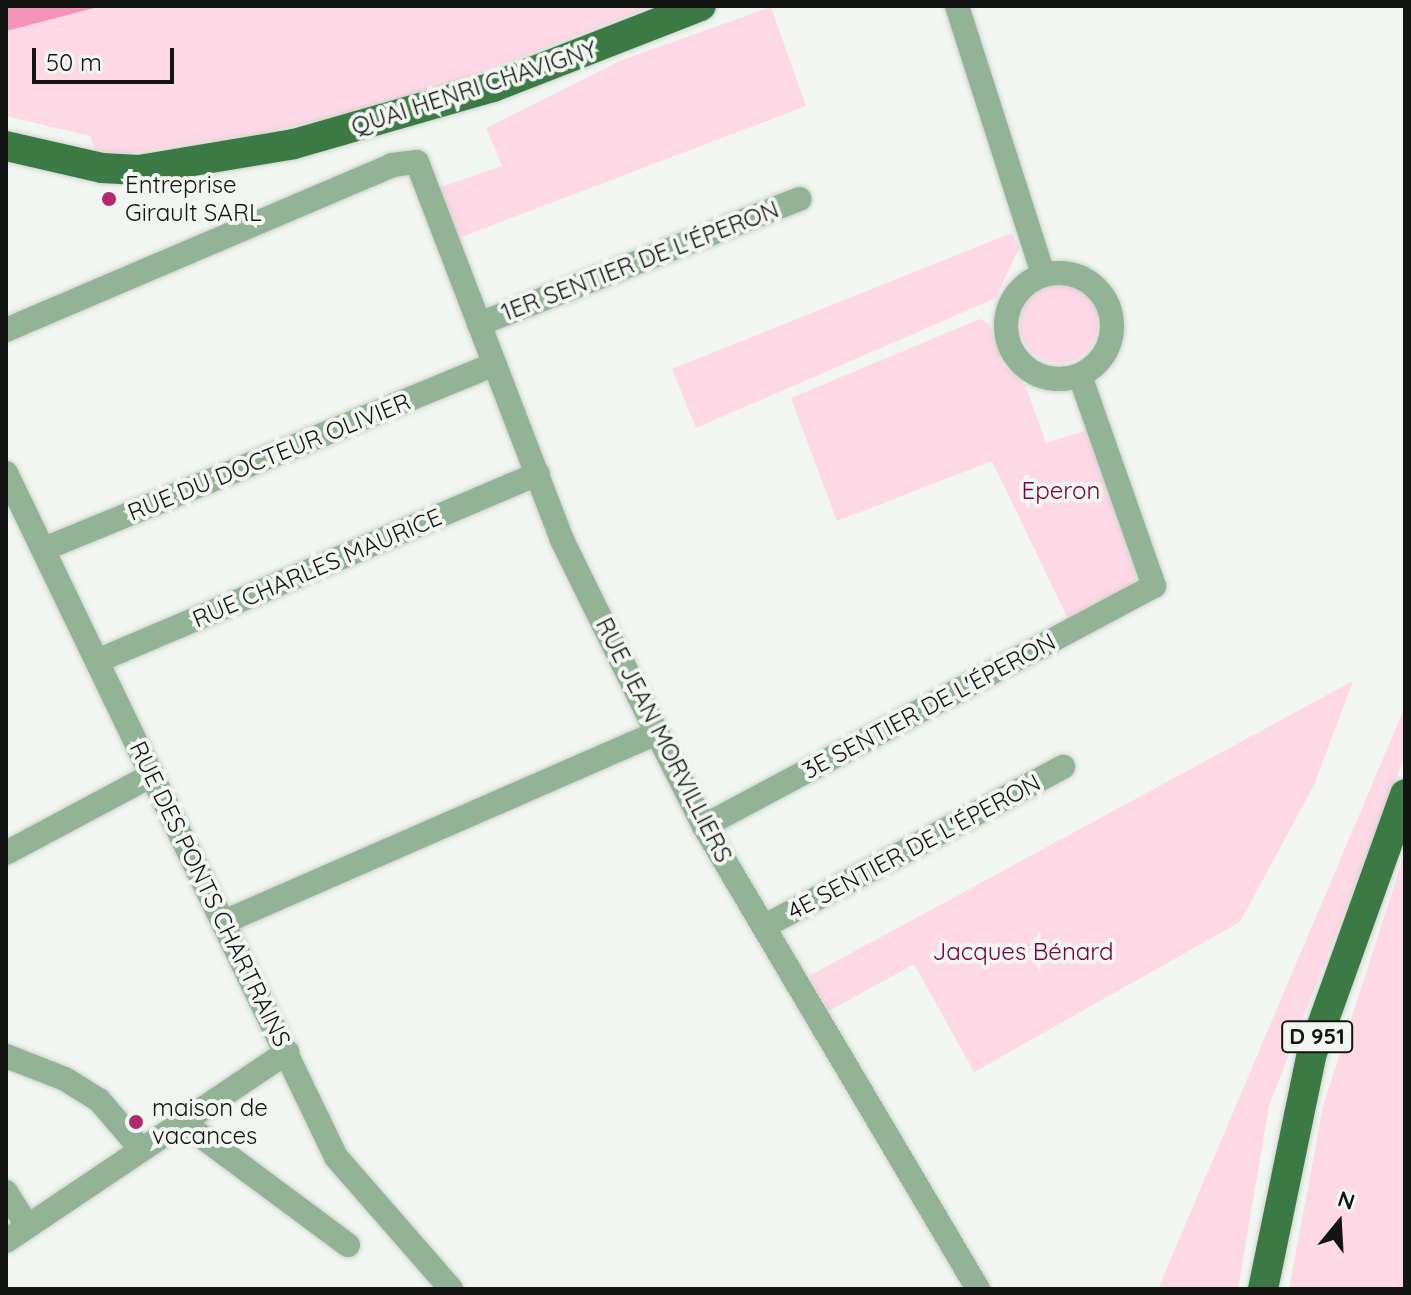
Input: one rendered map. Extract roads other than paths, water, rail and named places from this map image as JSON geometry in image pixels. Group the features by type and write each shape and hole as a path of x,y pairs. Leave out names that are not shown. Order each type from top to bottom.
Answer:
{"main road":[{"name":"QUAI HENRI CHAVIGNY","path":"6,146 102,168 139,170 294,144 493,87 701,6"},
{"name":"D 951","path":"1263,1289 1312,1053 1405,794"}],"street":[{"path":"957,6 1043,274"},
{"name":"RUE JEAN MORVILLIERS","path":"6,330 392,165 414,161 421,168 562,540 657,733 704,826 978,1289"},
{"name":"1ER SENTIER DE L'ÉPERON","path":"479,324 800,199"},
{"path":"1043,274 1080,276 1107,300 1113,335 1101,359 1080,376 1062,380 1029,370 1008,342 1008,308 1028,282 1043,274"},
{"name":"RUE DU DOCTEUR OLIVIER","path":"44,549 495,364"},
{"name":"3E SENTIER DE L'ÉPERON","path":"704,826 1154,586 1080,376"},
{"name":"RUE DES PONTS CHARTRAINS","path":"6,473 14,507 44,549 336,1157 451,1289"},
{"name":"RUE CHARLES MAURICE","path":"97,661 538,474"},
{"path":"224,922 657,733"},
{"name":"4E SENTIER DE L'ÉPERON","path":"765,926 1063,767"},
{"path":"6,853 152,775"},
{"path":"6,1241 287,1052"},
{"path":"6,1056 65,1079 99,1100 140,1148"},
{"path":"181,1121 348,1245"},
{"path":"6,1192 27,1226"}],"place":[{"name":"Entreprise Girault SARL","path":"109,199"},
{"name":"maison de vacances","path":"136,1122"}],"park label":[{"name":"Eperon","path":"1061,491"},
{"name":"Jacques Bénard","path":"1023,952"}]}
